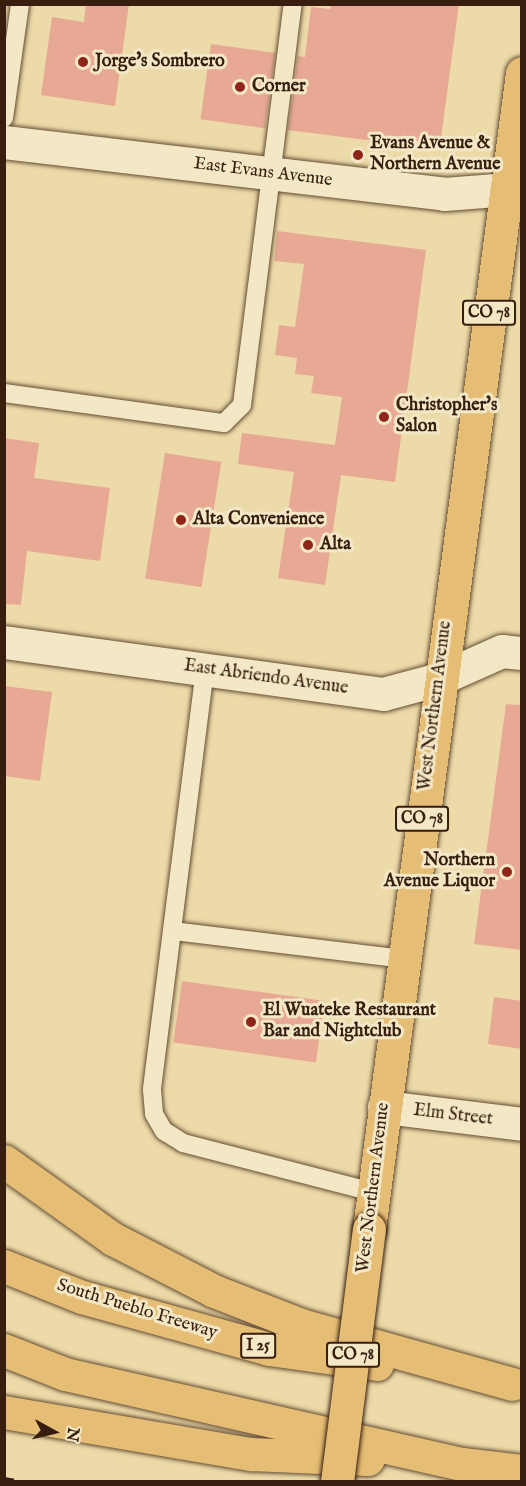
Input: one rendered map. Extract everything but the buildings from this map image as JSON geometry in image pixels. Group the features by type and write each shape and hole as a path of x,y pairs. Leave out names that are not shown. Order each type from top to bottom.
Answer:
{"main road":[{"name":"West Northern Avenue","path":"337,1482 439,679 514,189 522,73"},
{"path":"4,1161 113,1239 214,1291 301,1325 517,1385"},
{"name":"South Pueblo Freeway","path":"4,1266 82,1298 269,1349 517,1385"},
{"path":"4,1350 65,1374 462,1464"},
{"path":"4,1412 251,1454 462,1464 522,1471"}],"street":[{"name":"East Evans Avenue","path":"4,142 444,194 514,189"},
{"name":"East Abriendo Avenue","path":"4,642 383,694 439,679 501,651 522,653"},
{"name":"Elm Street","path":"384,1107 522,1124"}],"lane":[{"path":"4,118 20,4"},
{"path":"4,393 224,423 242,405 293,4"},
{"path":"205,669 152,1090 154,1114 164,1131 183,1143 373,1192"},
{"path":"173,931 404,959"}],"railway":[{"path":"4,1479 24,1482"}],"place":[{"name":"Jorge's Sombrero","path":"83,62"},
{"name":"Corner","path":"240,87"},
{"name":"Evans Avenue & Northern Avenue","path":"358,155"},
{"name":"Christopher's Salon","path":"384,417"},
{"name":"Alta Convenience","path":"181,520"},
{"name":"Alta","path":"308,545"},
{"name":"Northern Avenue Liquor","path":"507,872"},
{"name":"El Wuateke Restaurant Bar and Nightclub","path":"251,1022"}]}
